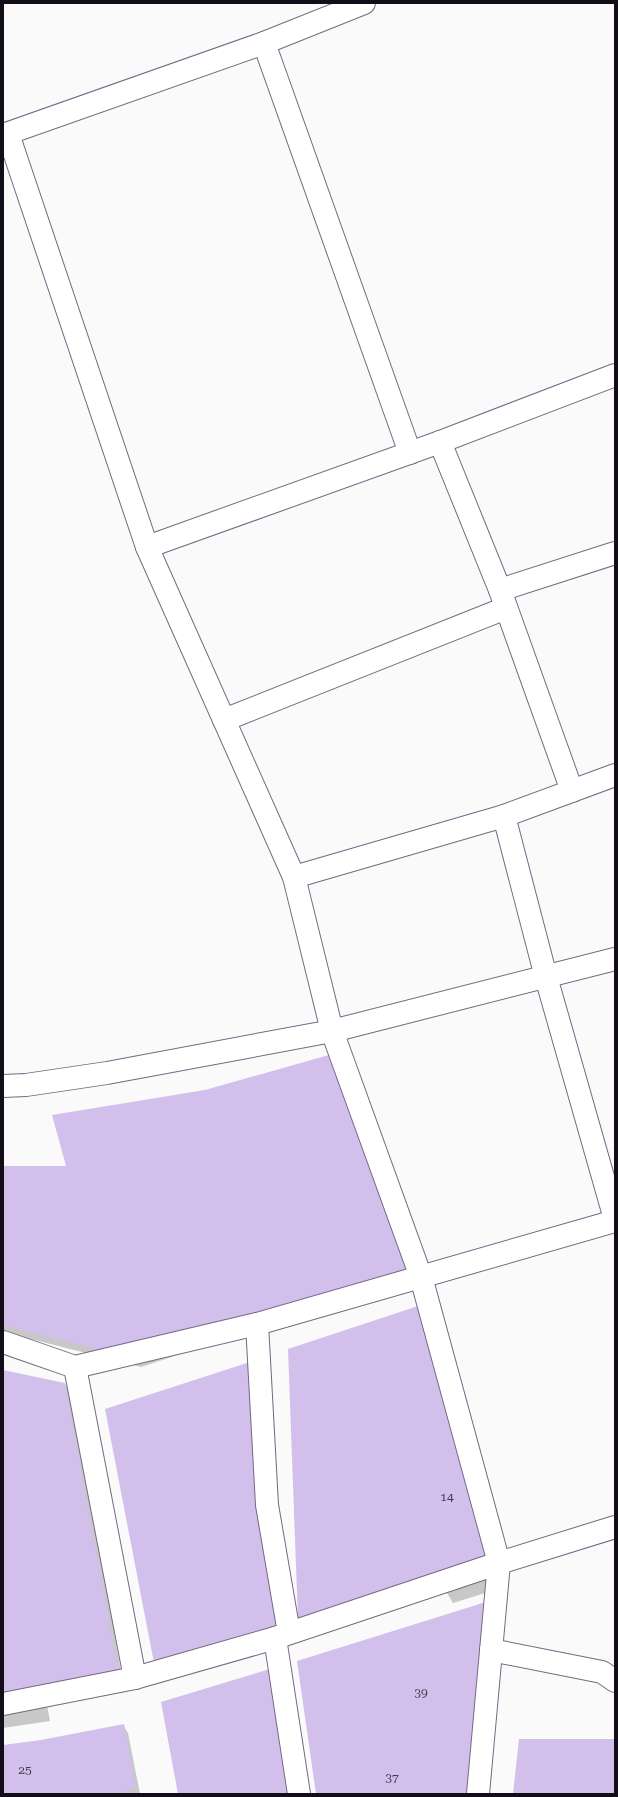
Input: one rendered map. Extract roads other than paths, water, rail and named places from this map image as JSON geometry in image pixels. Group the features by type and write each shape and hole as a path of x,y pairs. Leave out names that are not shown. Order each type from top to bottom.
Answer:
{"street":[{"path":"364,3 264,43 5,134 147,547 294,877 332,1031 421,1277 499,1563 478,1794"},
{"path":"264,43 410,453"},
{"path":"147,547 440,442 615,375"},
{"path":"440,442 503,599 572,791"},
{"path":"224,720 503,599 615,553"},
{"path":"294,877 504,816 615,775"},
{"path":"3,1342 75,1367 257,1324 615,1220 546,977 504,816"},
{"path":"3,1086 26,1085 107,1073 332,1031 615,959"},
{"path":"257,1324 267,1505 299,1794"},
{"path":"75,1367 135,1678"},
{"path":"3,1704 135,1678 282,1636 499,1563 615,1527"},
{"path":"491,1650 602,1672 615,1681"}]}
